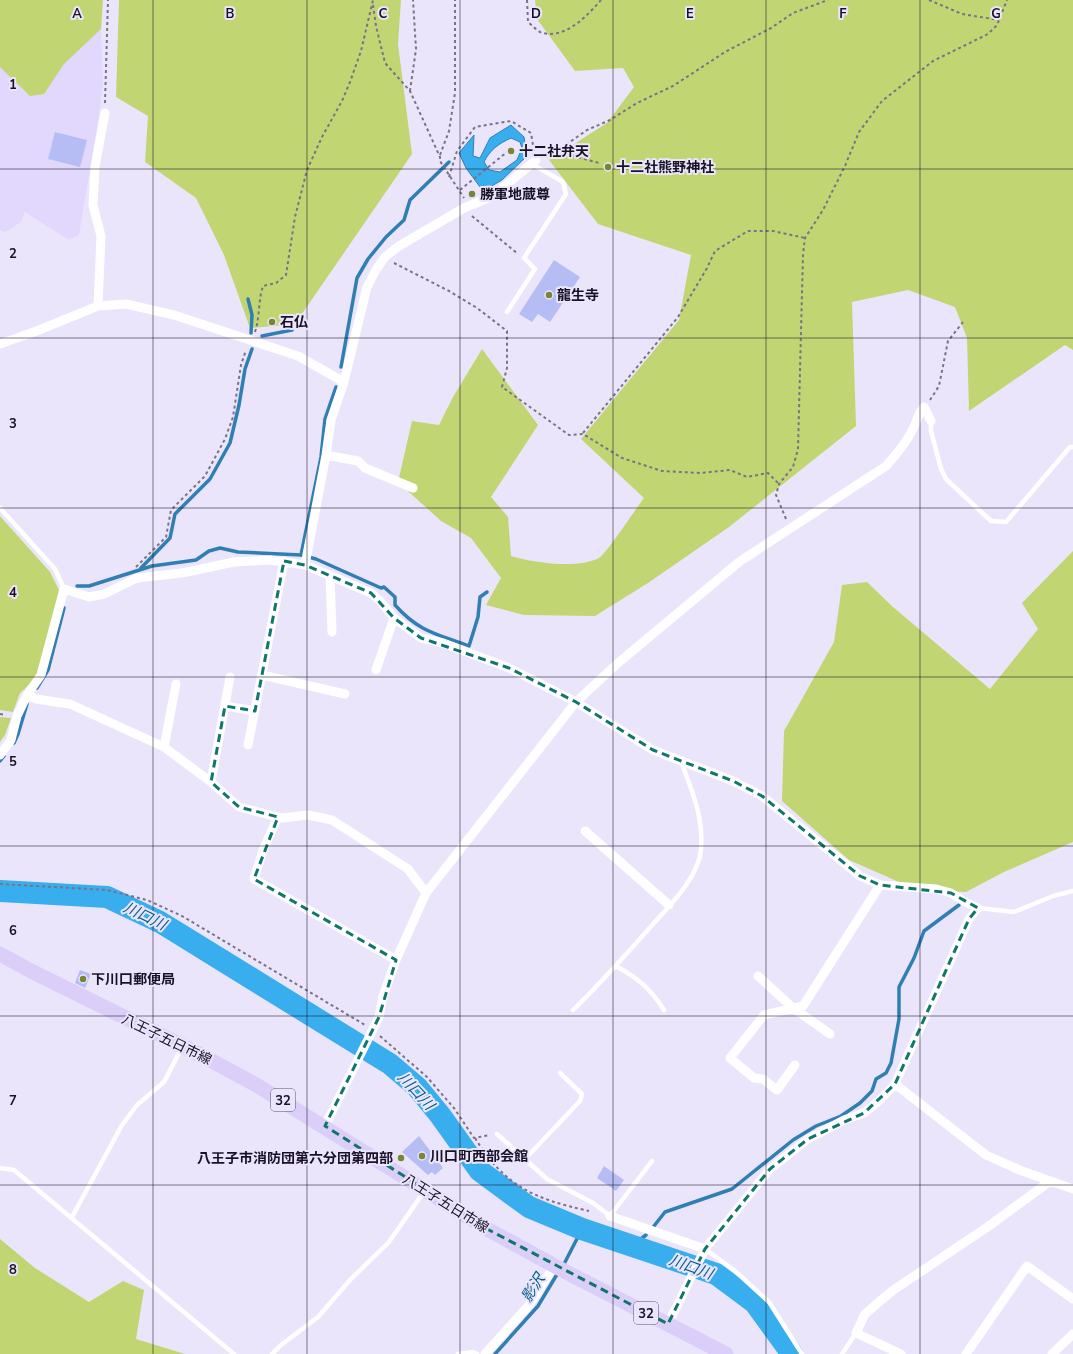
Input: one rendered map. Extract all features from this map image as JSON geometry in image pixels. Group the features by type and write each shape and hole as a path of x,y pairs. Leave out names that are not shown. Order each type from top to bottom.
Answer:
{"main road":[{"name":"八王子五日市線","path":"0,954 258,1086 325,1126 489,1230 560,1269 726,1354"}],"street":[{"path":"98,306 101,236 94,205 96,167 105,113"},
{"path":"305,564 326,455 331,420 344,382 367,287 380,263 399,246 429,227 468,206 494,196 534,162"},
{"path":"0,344 98,306 126,304 174,316 298,356 344,382"},
{"path":"325,1126 379,1017 383,996 396,960 426,892 576,702 618,663 739,562 886,466 902,448 914,428 917,415 924,407 931,421"},
{"path":"326,455 358,461 365,468 413,488"},
{"path":"0,755 11,740 17,716 27,695 41,675 64,589 89,597 104,594 137,578 182,572 234,562 270,560 305,564 371,593 380,601 394,618 421,638 444,643 509,668 576,702 653,750 733,781 762,796 860,876 880,885 951,892 965,902 978,908 969,919 895,1084 882,1099 864,1113 844,1120 808,1139 770,1169 704,1252 668,1324"},
{"path":"248,745 284,561"},
{"path":"330,576 332,632"},
{"path":"376,670 394,618"},
{"path":"262,674 345,694"},
{"path":"211,782 230,677"},
{"path":"164,747 176,684"},
{"path":"27,695 36,699 70,704 164,747 211,782 239,806 278,817 308,815 332,820 408,869 426,892"},
{"path":"225,706 255,710"},
{"path":"278,817 254,879 396,960"},
{"path":"585,831 669,905"},
{"path":"794,1065 777,1090 763,1079 754,1078 730,1058 764,1015 804,1006 880,885"},
{"path":"758,976 793,1008 830,1034"},
{"path":"895,1084 986,1155 1049,1182 1073,1189"},
{"path":"901,1354 856,1333 865,1314 892,1291 986,1228 1049,1182"},
{"path":"610,1216 704,1252"},
{"path":"966,1354 1027,1266 1073,1299"},
{"path":"485,1354 560,1269"},
{"path":"1052,1354 1073,1334"}],"lane":[{"path":"507,312 535,269 524,258 566,194 563,182 534,162"},
{"path":"931,421 931,431 941,469 946,479 991,521 1006,522 1070,447 1073,447"},
{"path":"0,508 55,568 64,589"},
{"path":"573,1010 606,979 684,889 696,867 701,851 701,831 698,806 681,762"},
{"path":"978,908 1014,912 1053,896 1073,891"},
{"path":"616,966 633,976 652,992 664,1010"},
{"path":"72,1217 122,1125 138,1106 164,1082 182,1046"},
{"path":"524,1160 580,1101 582,1094 560,1073"},
{"path":"497,1134 524,1160 547,1179 593,1203 610,1216 652,1161"},
{"path":"0,1168 14,1170 234,1354"},
{"path":"272,1354 318,1317 350,1280 388,1242 425,1190"},
{"path":"704,1252 734,1270 769,1302 802,1354"},
{"path":"842,1354 856,1333"},
{"path":"458,1354 474,1352 477,1354"}],"path":[{"path":"105,113 108,0"},
{"path":"410,91 416,49 413,0"},
{"path":"440,157 450,131 455,93 456,0"},
{"path":"527,0 528,22 539,32 554,34 570,28 590,13 601,0"},
{"path":"448,176 457,151 475,127 511,121 531,133 534,162 555,151 587,130 610,120 637,103 673,86 725,52 771,28 793,13 828,0"},
{"path":"929,0 962,14 999,20"},
{"path":"789,528 776,495 779,484 793,467 798,449 803,254 805,238 823,210 845,166 859,132 882,101 933,61 988,34 997,25 1007,0"},
{"path":"373,1 376,26 385,63 410,91 440,157 440,161 468,206"},
{"path":"135,569 166,537 171,510 205,476 225,438 233,417 241,366 248,341 255,332 259,320 258,302 262,286 276,283 286,275 295,217 307,170 350,82 361,51 373,1"},
{"path":"555,151 599,163"},
{"path":"460,191 474,177 507,152"},
{"path":"476,220 511,248"},
{"path":"583,434 678,317 707,268 715,251 748,230 773,231 805,238"},
{"path":"400,267 449,291 477,308 507,331 507,368 502,387 569,435 583,434 622,458 662,472 700,473 730,470 747,477 768,473 779,484"},
{"path":"924,407 939,386 948,341 963,322"},
{"path":"0,884 107,890 147,900 182,916 373,1030 427,1077 466,1124 483,1151 500,1171 512,1182 536,1196 556,1204 610,1216"},
{"path":"474,1138 497,1134"}],"highlighted area":[{"path":"284,561 305,565 371,593 394,618 421,638 509,668 576,702 653,750 733,781 762,796 860,876 880,885 951,893 978,908 969,919 895,1084 864,1113 808,1139 770,1169 705,1249 668,1324 489,1230 325,1126 379,1017 396,960 254,879 278,817 239,807 211,782 225,706 255,711"}],"shaded area":[{"path":"0,0 103,0 101,29 103,83 99,115 79,235 69,240 25,212 21,222 5,232 0,230"}],"green space":[{"path":"0,0 103,0 101,29 64,64 44,94 30,96 0,67"},
{"path":"119,0 401,0 398,44 412,154 295,324 250,328 224,255 196,198 145,162 148,116 116,97"},
{"path":"535,0 1073,0 1073,350 1065,345 969,411 967,338 955,307 908,290 852,302 856,426 729,527 648,583 595,616 524,615 486,605 501,578 471,538 441,521 398,482 412,421 439,425 453,397 482,349 538,425 491,497 508,517 511,556 543,563 556,564 580,563 599,558 603,555 644,498 581,439 679,320 691,255 598,224 549,160 607,123 634,87 623,68 575,71 537,19"},
{"path":"0,516 50,572 61,594 39,676 20,693 13,712 0,710"},
{"path":"1073,551 1073,842 1004,872 966,892 917,890 849,860 782,801 784,731 834,642 842,585 867,582 893,607 990,689 1038,629 1022,603"},
{"path":"0,717 11,718 5,735 0,742"},
{"path":"0,1239 35,1268 89,1302 123,1281 144,1290 136,1339 185,1354 0,1354"}],"water":[{"path":"511,125 524,137 527,156 502,180 483,191 466,168 459,153 474,135 473,156 480,158 490,138","holes":["511,138 520,142 522,148 517,160 500,172 489,170 484,162 495,148"]}],"building":[{"path":"55,132 87,140 80,167 48,159"},
{"name":"龍生寺","path":"554,260 580,277 550,322 538,314 532,322 519,314"},
{"name":"下川口郵便局","path":"80,970 91,974 85,988 75,983"},
{"name":"川口町西部会館","path":"419,1136 443,1168 435,1175 432,1172 428,1175 402,1152"},
{"path":"604,1166 624,1180 616,1191 597,1178"}],"waterway":[{"path":"341,367 357,278 368,259 386,237 404,220 410,200 449,162"},
{"path":"248,299 252,315 251,333"},
{"path":"262,336 292,330"},
{"path":"141,568 170,538 175,514 210,479 230,443 239,405 245,369 252,349"},
{"path":"301,555 321,457 325,419 336,387"},
{"path":"77,586 89,586 152,566 196,560 209,551 220,548 238,552 301,555 316,559 381,588 384,587 395,597 395,605 412,621 438,635 469,646 478,617 480,597 487,592"},
{"path":"37,688 48,670 64,608"},
{"path":"14,743 27,704"},
{"path":"0,761 4,756"},
{"name":"川口川","path":"0,891 107,897 160,922 390,1064 417,1087 440,1115 480,1171 529,1207 582,1229 716,1274 755,1303 792,1354"},
{"path":"654,1226 665,1212 732,1189 793,1140 816,1126 841,1116 860,1103 872,1091 876,1079 886,1073 891,1063 899,1019 899,987 914,958 924,931 959,905"},
{"name":"影沢","path":"563,1266 582,1229"},
{"path":"633,1245 646,1235"},
{"name":"影沢","path":"495,1354 538,1306 559,1271"}],"place":[{"name":"十二社弁天","path":"511,151"},
{"name":"十二社熊野神社","path":"608,167"},
{"name":"勝軍地蔵尊","path":"472,194"},
{"name":"龍生寺","path":"549,295"},
{"name":"石仏","path":"272,322"},
{"name":"下川口郵便局","path":"83,979"},
{"name":"川口町西部会館","path":"422,1156"},
{"name":"八王子市消防団第六分団第四部","path":"401,1158"}]}
